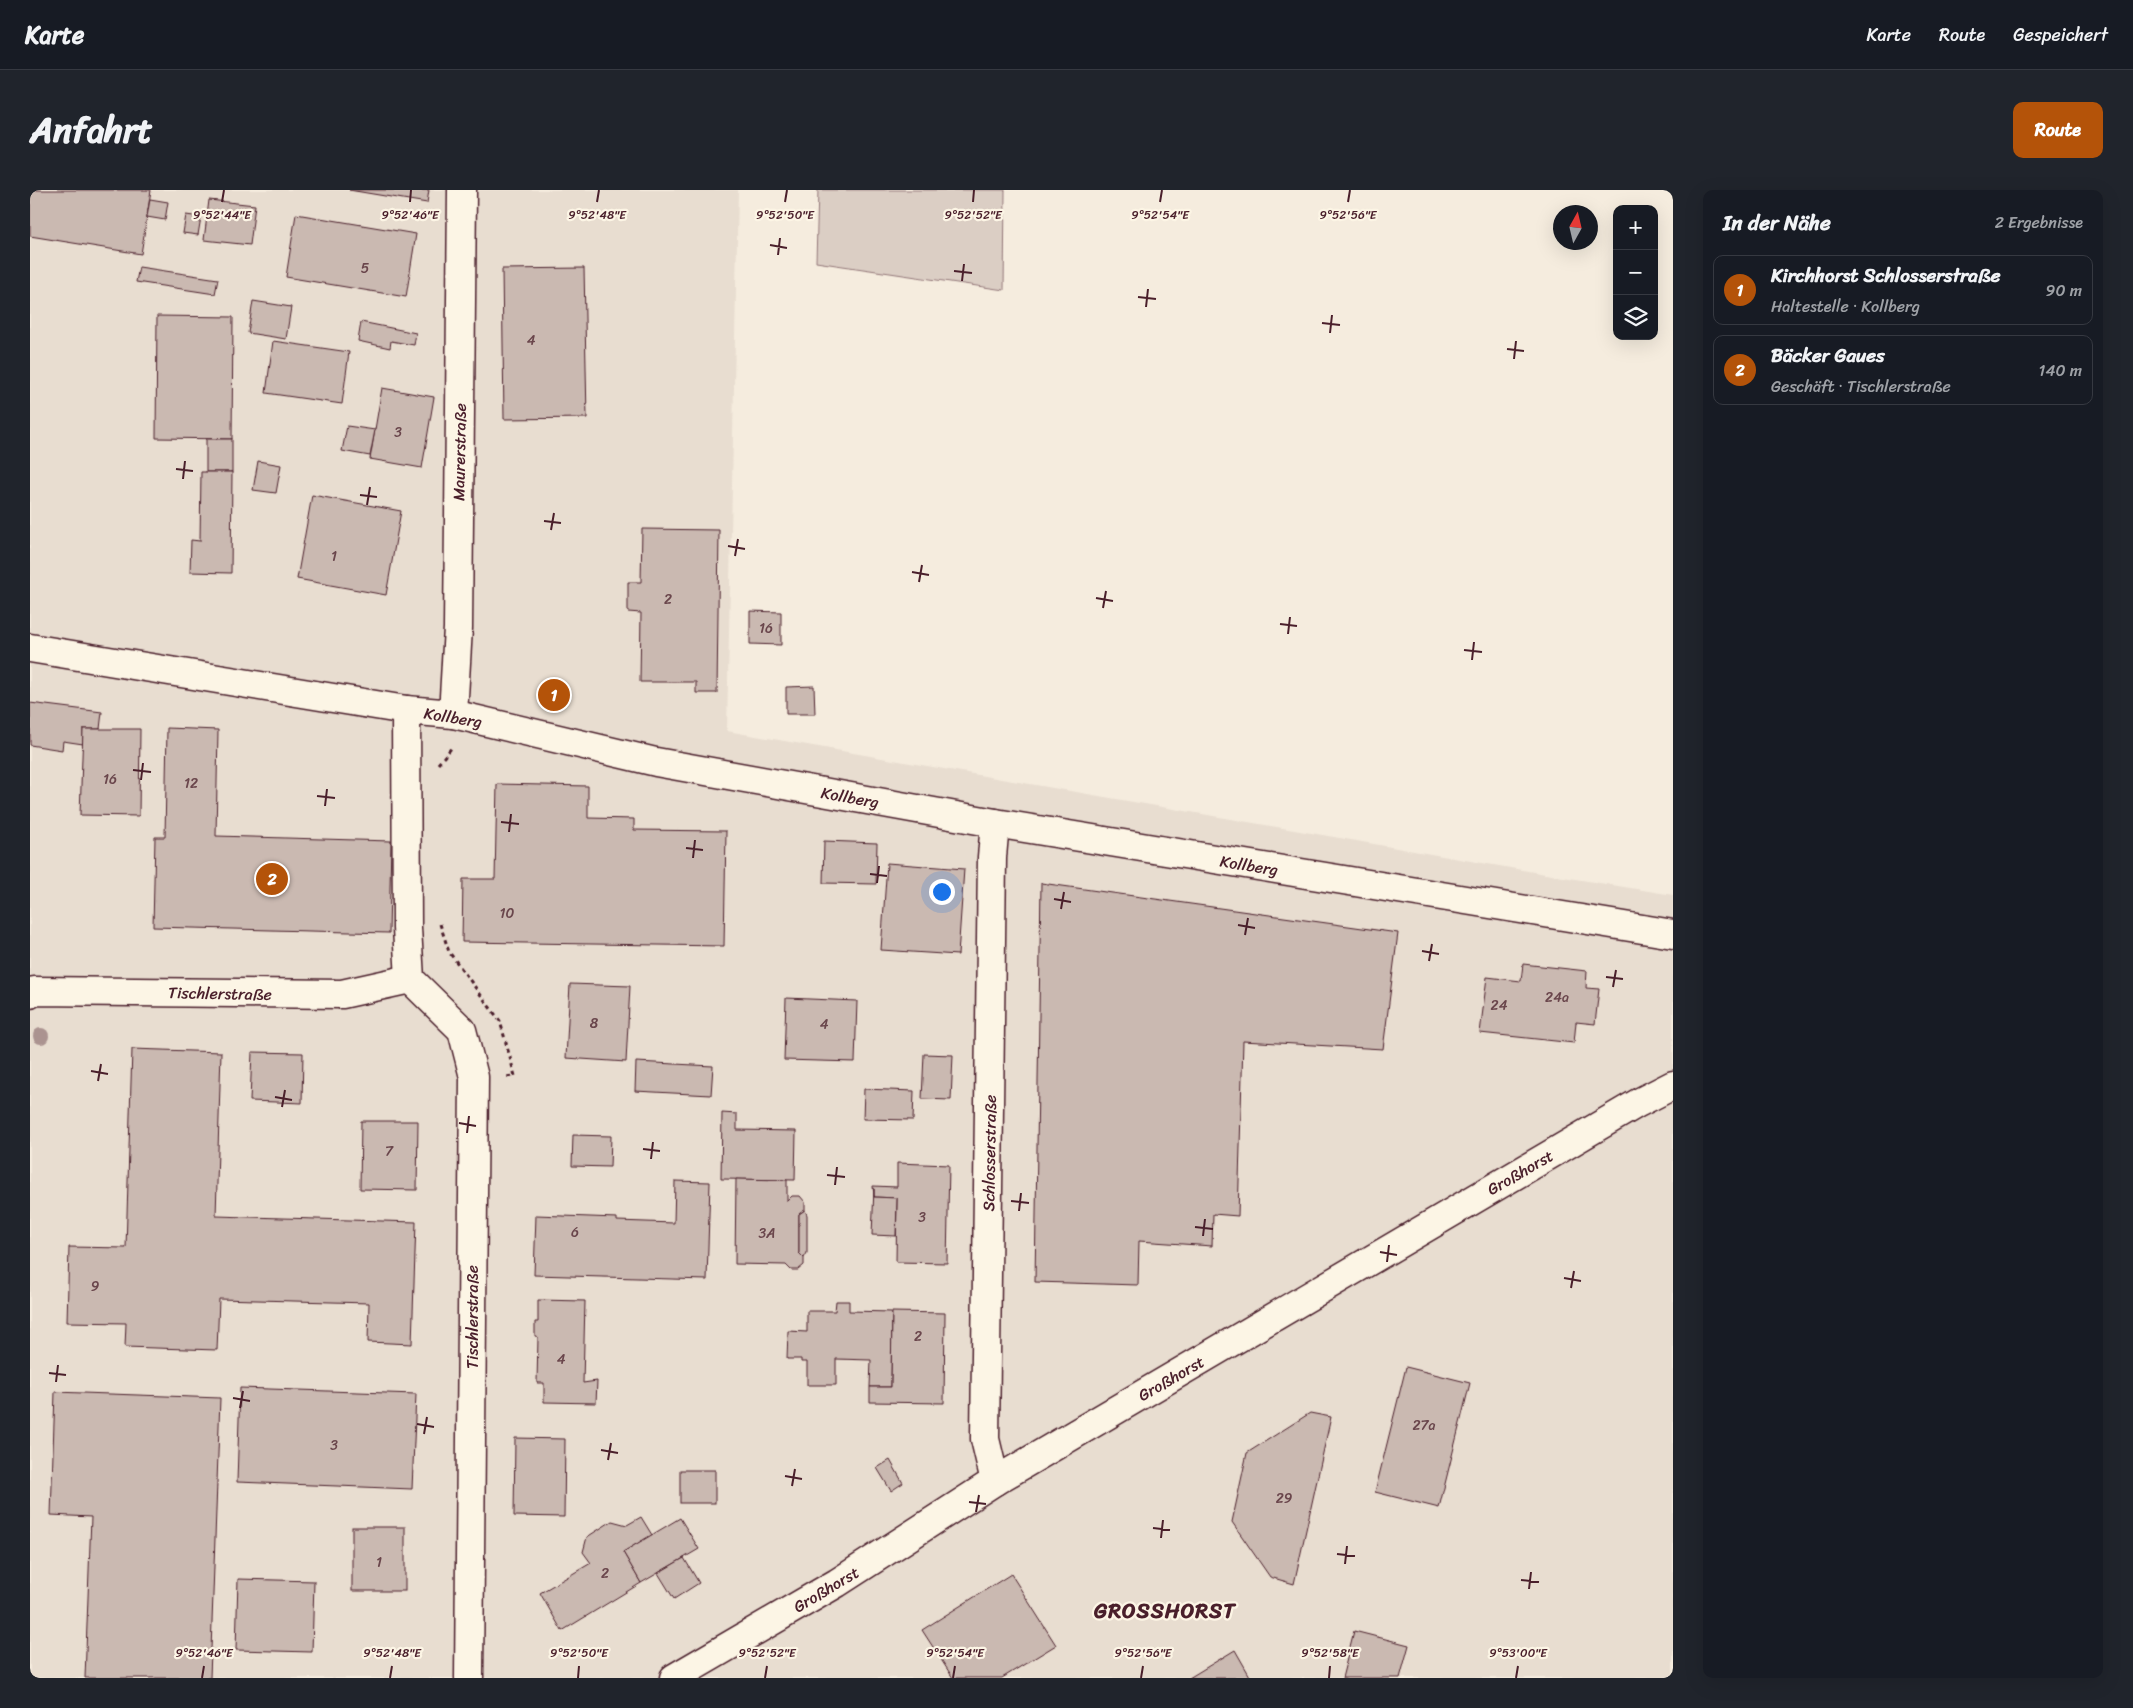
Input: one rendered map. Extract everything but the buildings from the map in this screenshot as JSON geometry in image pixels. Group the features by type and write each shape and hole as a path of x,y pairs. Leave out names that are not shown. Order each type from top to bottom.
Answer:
{"street":[{"name":"Maurerstraße","path":"453,714 458,628 462,190"},
{"name":"Kollberg","path":"30,648 406,710 453,714 656,762 995,823 1673,934"},
{"path":"406,710 407,928 410,979"},
{"name":"Schlosserstraße","path":"995,823 992,857 985,1439 995,1481"},
{"name":"Tischlerstraße","path":"30,994 34,991 342,994 410,979 462,1030 474,1077 469,1678"},
{"name":"Großhorst","path":"674,1678 837,1583 995,1481 1620,1113 1673,1085"}],"path":[{"path":"436,767 456,742"},
{"path":"439,920 449,952 500,1021 515,1076 474,1077"}],"shaded area":[{"path":"30,190 738,190 727,731 1673,895 1673,1678 30,1678"},
{"path":"818,190 1005,190 1004,290 816,262"}],"place":[{"name":"Kirchhorst Schlosserstraße","path":"554,695"},
{"name":"Bäcker Gaues","path":"272,879"}],"district":[{"name":"GROSSHORST","path":"1165,1611"}]}
